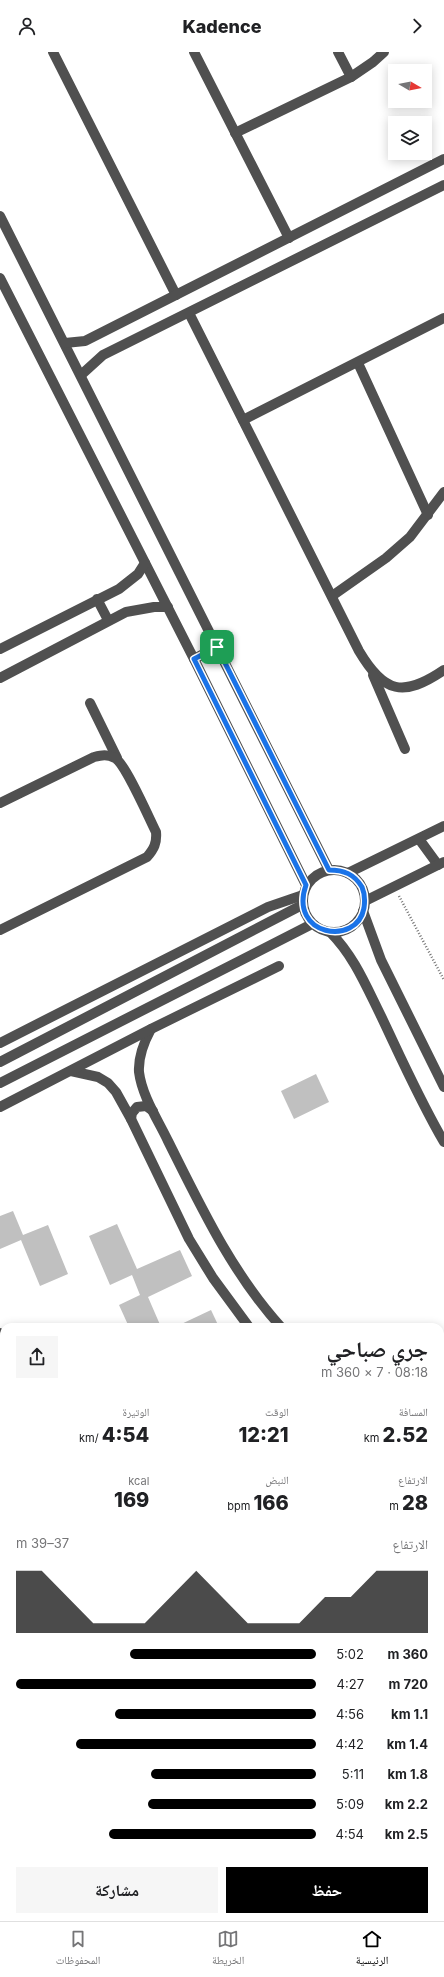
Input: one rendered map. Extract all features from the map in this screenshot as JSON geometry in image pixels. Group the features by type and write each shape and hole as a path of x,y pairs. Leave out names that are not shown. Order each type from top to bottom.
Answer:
{"street":[{"path":"53,52 176,295"},
{"path":"194,52 289,238"},
{"path":"338,52 351,77"},
{"path":"235,133 351,77 373,62 384,52"},
{"path":"65,343 85,340 444,159"},
{"path":"81,375 103,355 444,185"},
{"path":"0,216 329,870"},
{"path":"0,278 194,659 304,890"},
{"path":"189,312 371,671 405,749"},
{"path":"243,420 358,363 444,318"},
{"path":"358,363 428,515"},
{"path":"332,596 386,558 410,537 444,492"},
{"path":"0,649 130,582 145,563"},
{"path":"96,599 108,620"},
{"path":"0,678 108,620 126,612 140,608 168,607"},
{"path":"194,659 217,647"},
{"path":"371,671 387,685 408,688 428,681 444,670"},
{"path":"0,930 147,857 153,850 156,841 156,832 90,703"},
{"path":"0,803 94,757 105,754 117,758"},
{"path":"348,873 444,826"},
{"path":"419,839 441,864 394,886 364,906 358,920 350,927 341,932 330,932 320,929 312,924 302,905 304,890 312,878 320,872 339,870 348,873 357,880 363,890 364,906 381,960 444,1087"},
{"path":"0,1043 304,890"},
{"path":"0,1062 302,905"},
{"path":"0,1083 312,924"},
{"path":"330,932 342,944 359,971 430,1118 444,1142"},
{"path":"0,1107 151,1029 279,966"},
{"path":"151,1029 144,1043 139,1067 142,1083 153,1111 206,1216 232,1263 263,1306 278,1323"},
{"path":"71,1071 98,1077 108,1083 116,1092 131,1119 189,1238 213,1278 246,1323"},
{"path":"131,1119 132,1113 137,1106 146,1106 153,1111"}],"path":[{"path":"394,886 444,980"}],"building":[{"path":"316,1074 329,1102 294,1119 281,1091"},
{"path":"13,1211 23,1235 48,1225 68,1274 40,1286 21,1240 0,1249 0,1216"},
{"path":"117,1224 137,1269 180,1250 192,1276 148,1297 159,1323 127,1323 119,1305 140,1295 132,1275 110,1285 89,1236"},
{"path":"211,1310 217,1323 183,1323"}],"route":[{"path":"217,647 329,870 339,870 348,873 357,880 363,890 365,901 363,911 358,920 341,932 330,932 320,929 312,924 306,915 302,905 306,885 194,659 217,647"}]}
